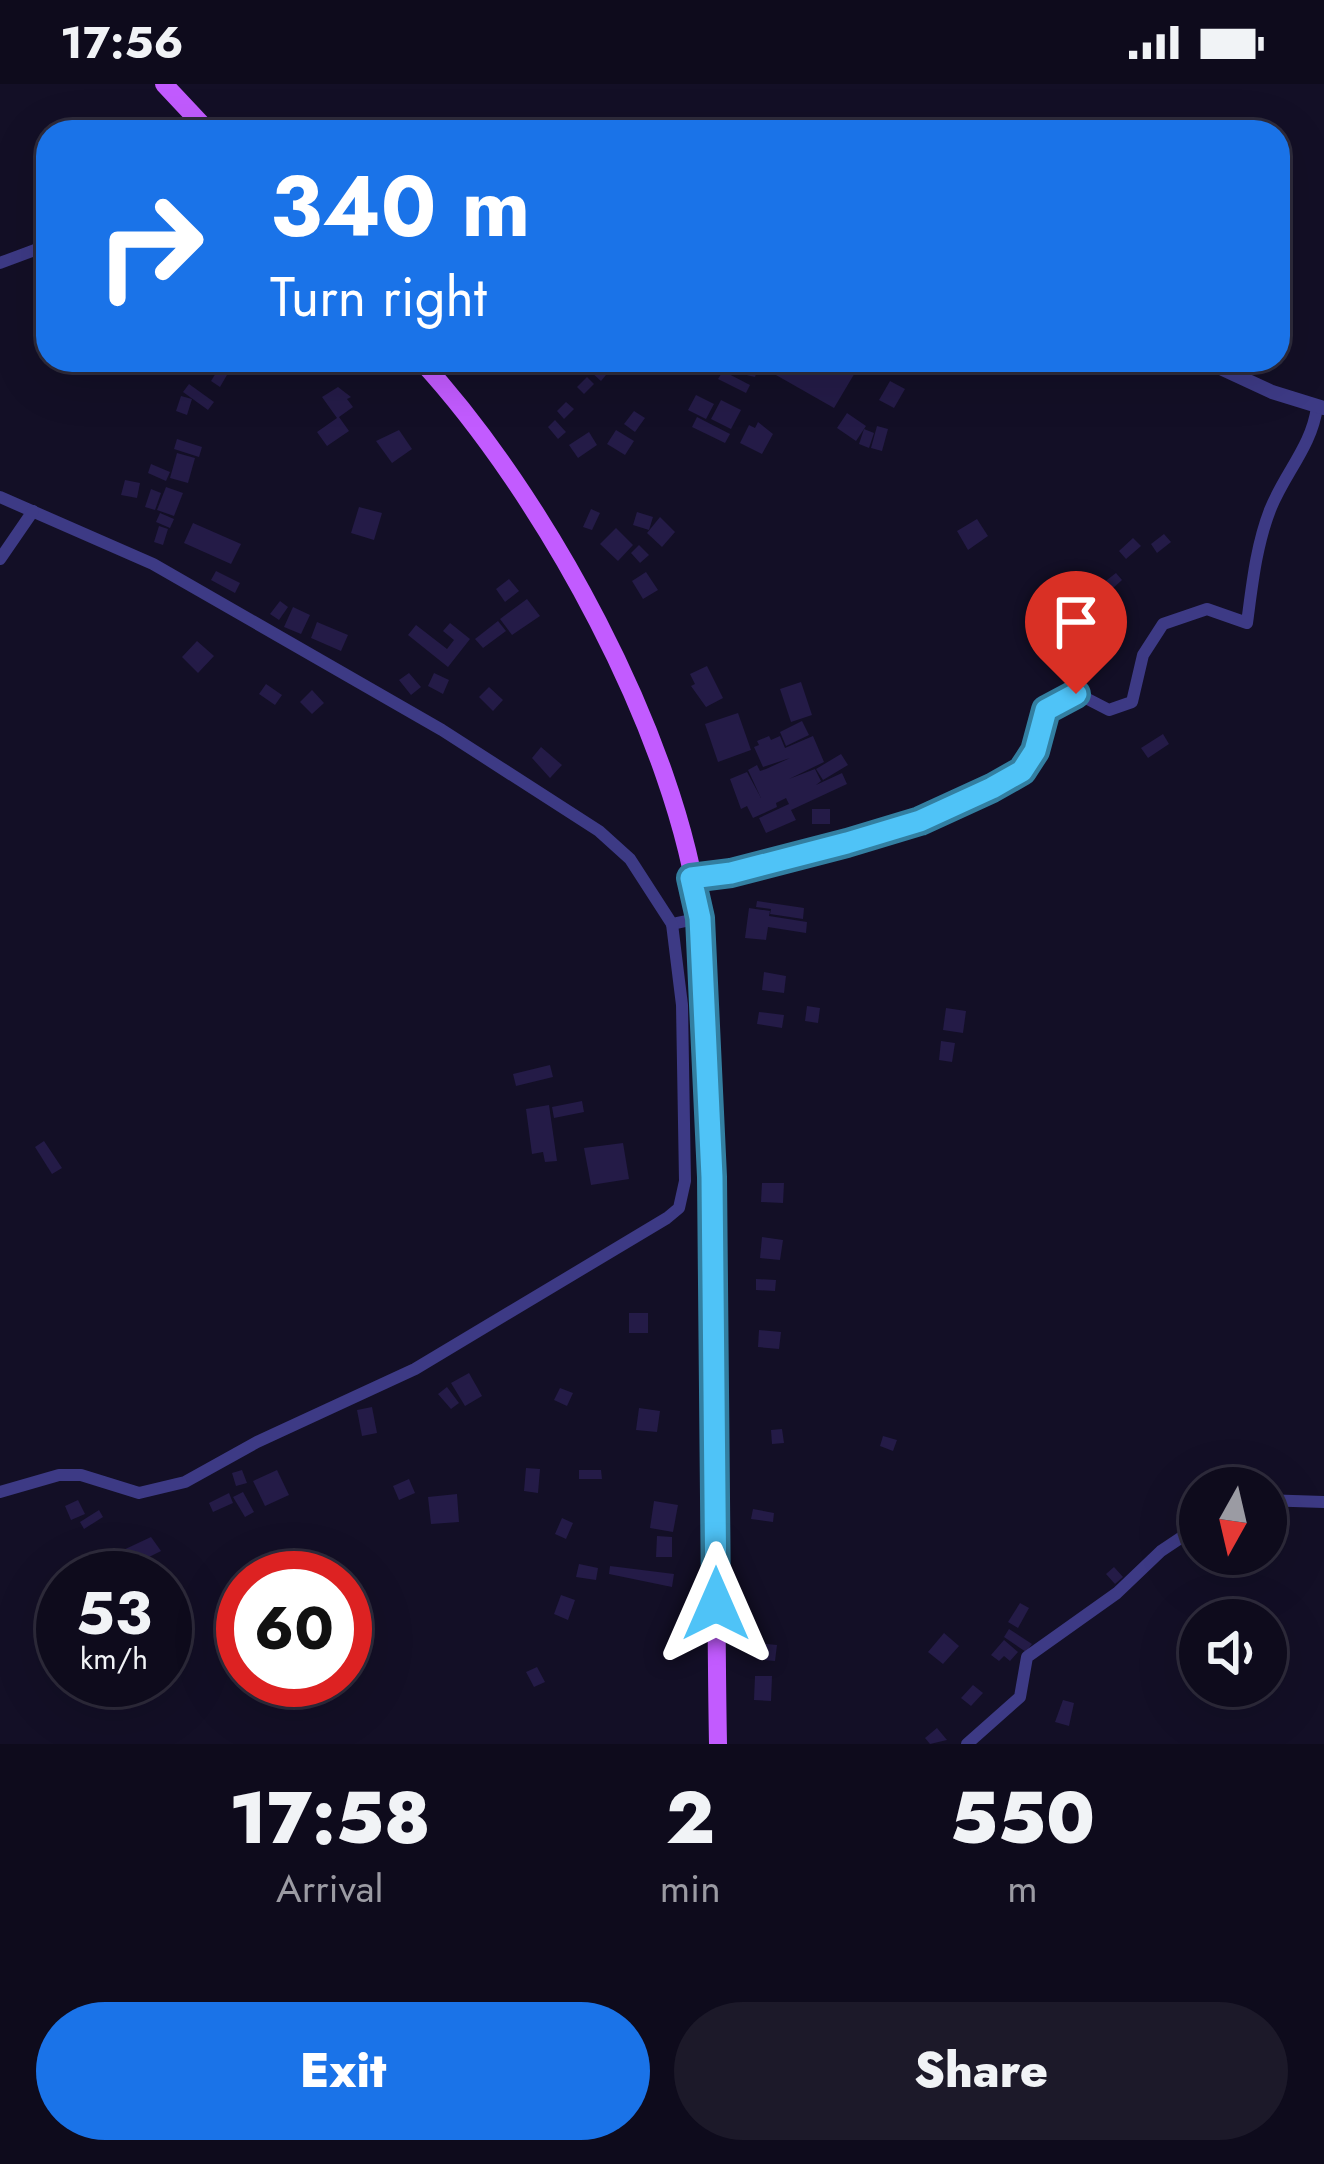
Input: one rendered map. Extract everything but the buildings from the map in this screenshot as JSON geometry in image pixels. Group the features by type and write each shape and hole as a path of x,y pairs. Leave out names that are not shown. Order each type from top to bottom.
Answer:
{"main road":[{"path":"164,84 197,120"},
{"path":"431,372 541,523 612,648 674,804 700,918 712,1177 718,1744"}],"street":[{"path":"0,263 36,250"},
{"path":"691,878 731,873 847,843 920,821 992,788 1022,771 1035,751 1046,710 1076,694 1109,710 1132,702 1143,655 1163,624 1207,609 1247,623 1256,560 1270,511 1314,431 1320,407 1229,372"},
{"path":"0,497 153,564 482,755 599,832 630,859 672,924 682,1004 685,1181 680,1208 635,1239 415,1369 257,1442 185,1482 139,1493 81,1475 59,1475 0,1492"},
{"path":"0,559 33,511"},
{"path":"672,924 700,918"},
{"path":"1287,1501 1324,1502"},
{"path":"967,1744 1020,1697 1027,1657 1117,1594 1179,1539"}],"route":[{"path":"716,1604 712,1177 700,918 691,878 731,873 847,843 920,821 992,788 1022,771 1035,751 1046,710 1076,694"}]}
